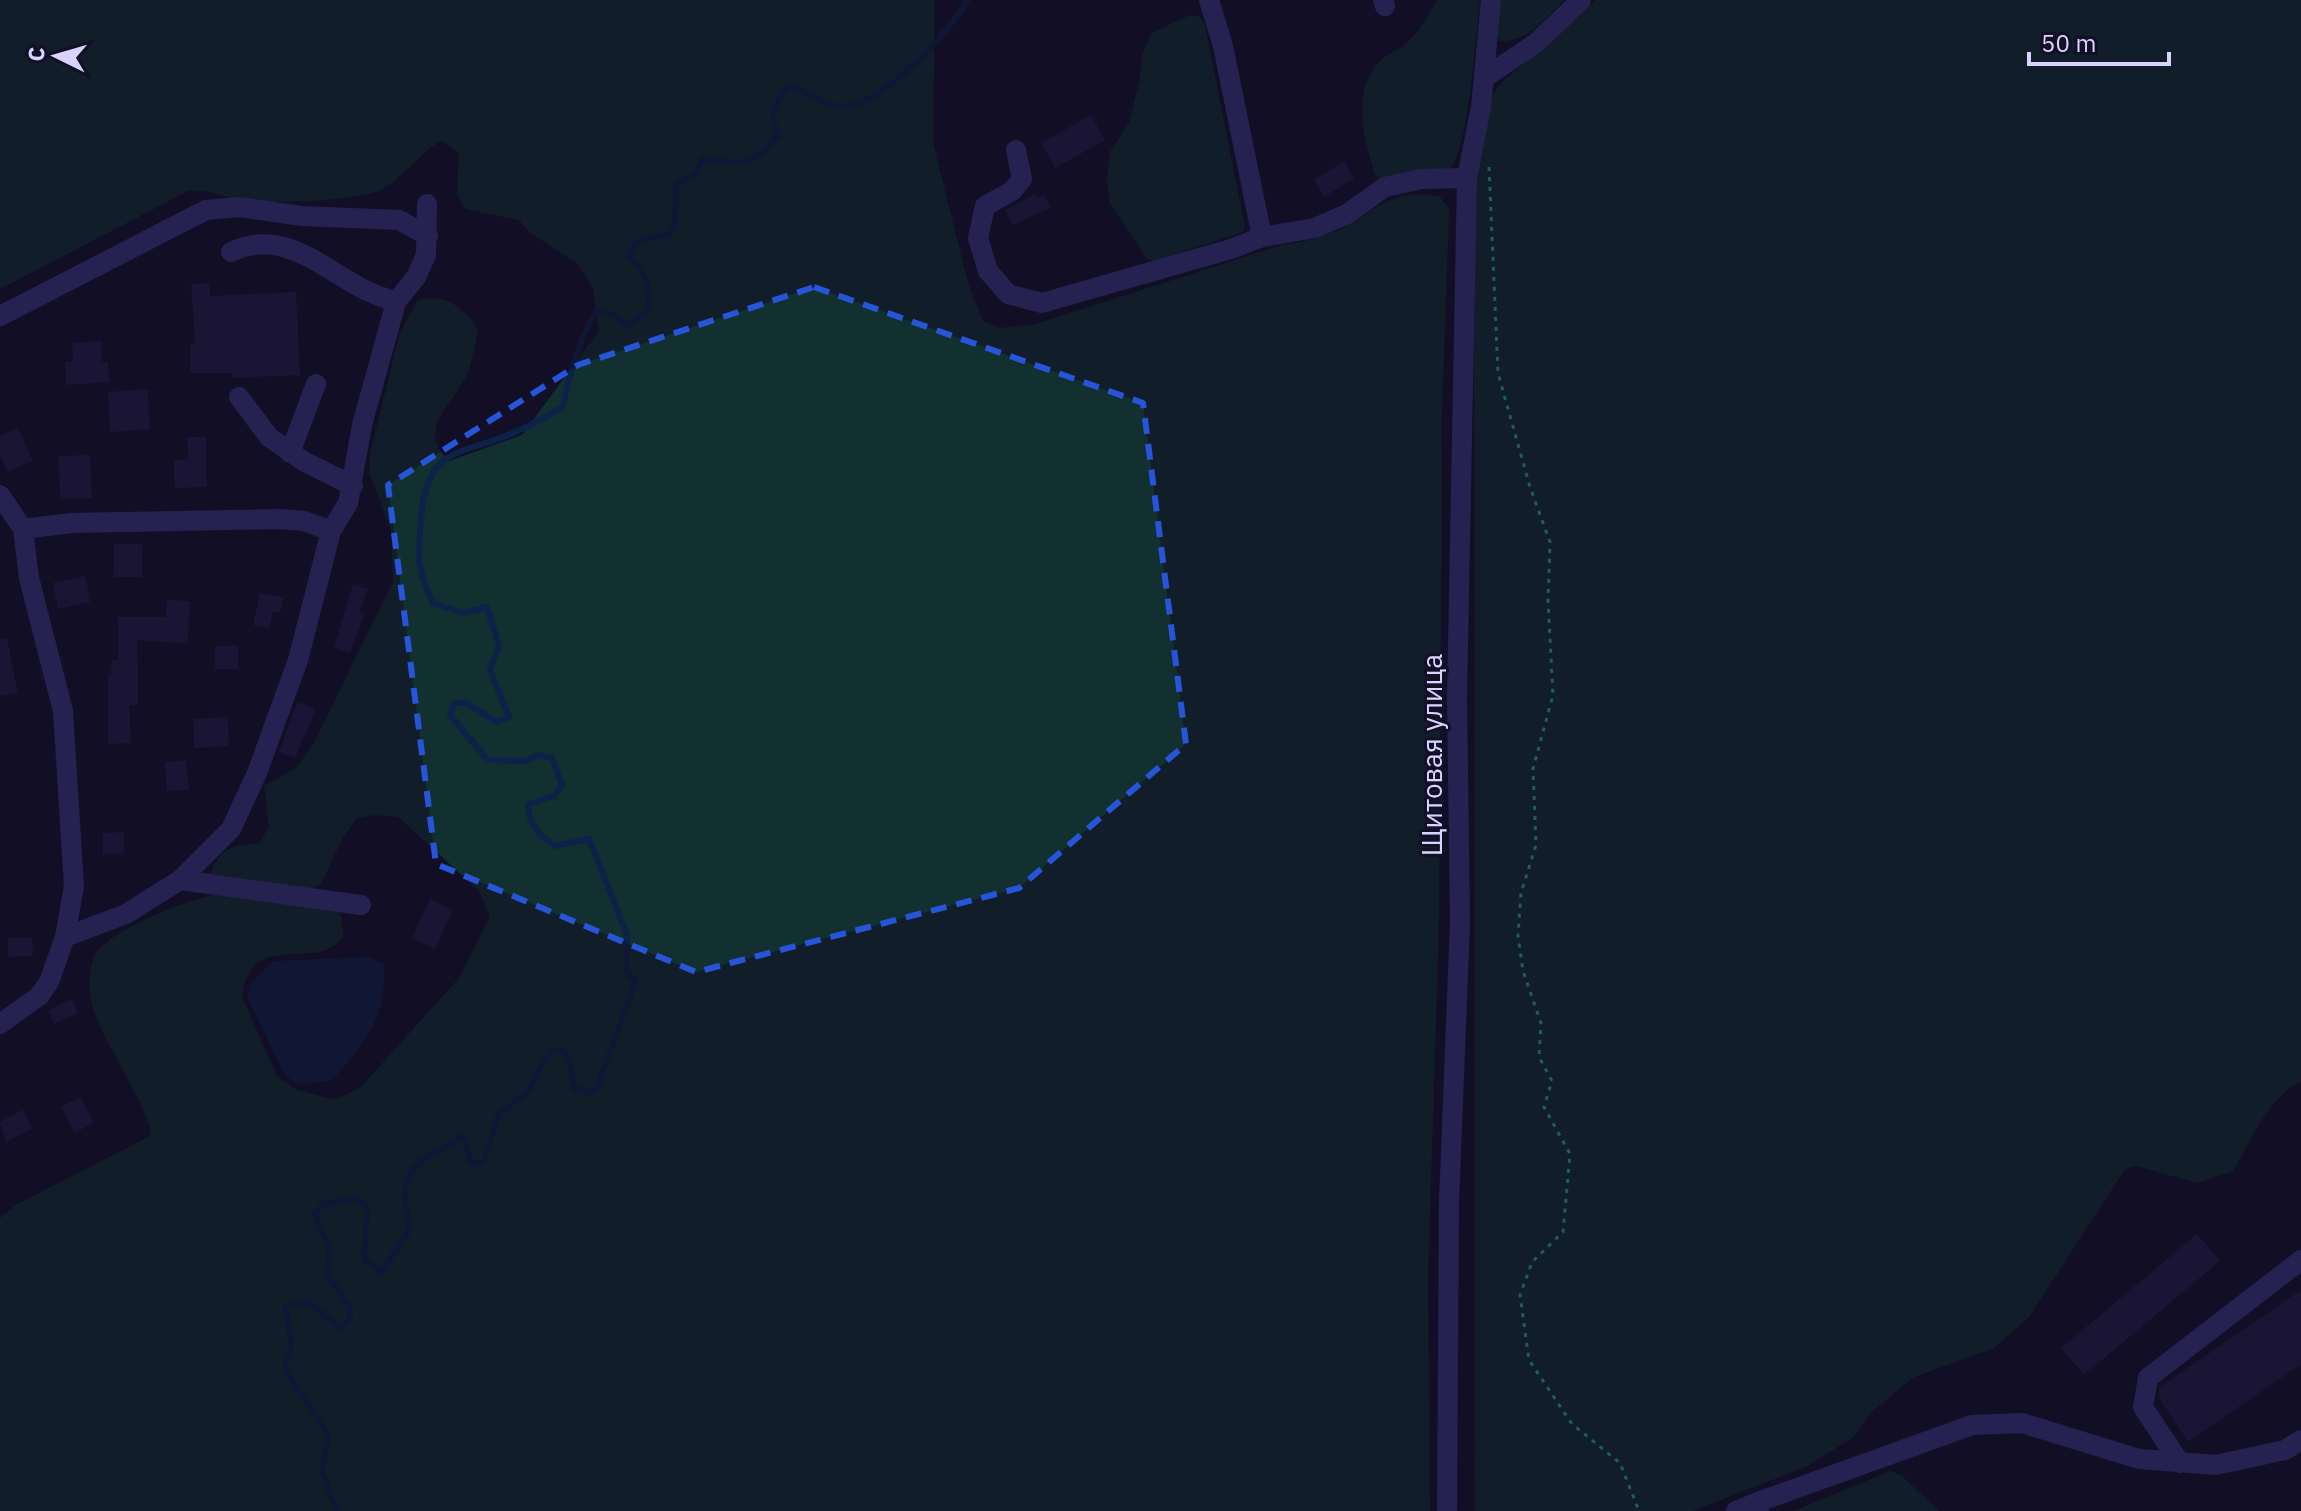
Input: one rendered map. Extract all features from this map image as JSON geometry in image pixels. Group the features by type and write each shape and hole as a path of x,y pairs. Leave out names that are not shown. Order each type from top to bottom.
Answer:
{"street":[{"path":"1209,0 1223,46 1262,237"},
{"name":"Щитовая улица","path":"1447,1511 1449,1202 1460,923 1457,697 1467,178 1484,78 1491,0"},
{"path":"1484,78 1536,43 1581,0"},
{"path":"1016,150 1022,179 1012,191 985,206 978,238 988,271 1008,294 1042,303 1231,249 1262,237 1295,234 1315,228 1347,214 1385,187 1421,179 1467,178"},
{"path":"65,937 126,914 180,880 231,829 257,773 298,660 331,531 353,486 362,425 396,302 416,277 426,255 427,204"},
{"path":"0,316 206,210 239,207 302,216 399,220 428,236"},
{"path":"231,252 267,242 285,246 316,259 358,287 396,302"},
{"path":"290,453 316,384"},
{"path":"239,397 269,437 290,453 353,486"},
{"path":"0,495 23,529 29,578 63,711 74,886 65,937 44,989 0,1024"},
{"path":"23,529 72,523 280,519 304,521 331,531"},
{"path":"180,880 361,905"},
{"path":"2180,1463 2143,1407 2148,1378 2301,1260"},
{"path":"1736,1511 1759,1506 1887,1457 1926,1438 1972,1425 2022,1423 2139,1459 2216,1465 2285,1450 2301,1440"}],"path":[{"path":"1474,144 1489,163 1493,186 1498,373 1530,487 1550,542 1548,601 1553,695 1533,769 1536,845 1521,893 1518,936 1523,971 1541,1023 1539,1057 1552,1081 1544,1107 1570,1154 1563,1232 1532,1262 1520,1295 1529,1360 1572,1424 1620,1463 1639,1511"}],"highlighted area":[{"path":"814,287 1143,403 1186,744 1019,888 696,972 436,864 388,485 578,365"}],"green space":[{"path":"0,0 935,0 933,143 968,283 983,321 999,328 1036,324 1282,245 1324,236 1401,196 1440,197 1449,209 1442,409 1439,921 1428,1275 1430,1511 0,1511 0,1218 16,1205 148,1137 151,1131 139,1100 94,1011 90,981 91,965 97,952 137,924 210,896 261,896 325,906 340,912 344,936 332,947 317,952 270,957 257,963 248,976 242,997 277,1076 295,1089 334,1100 360,1088 460,977 490,917 479,891 398,817 374,815 356,819 342,839 321,884 308,890 210,874 224,852 260,843 269,826 264,786 296,768 313,745 393,582 391,529 369,473 370,454 400,332 418,300 427,298 454,305 468,316 478,331 467,375 438,420 435,430 440,450 449,461 522,435 599,331 593,288 578,264 529,232 519,220 466,209 457,195 459,153 441,140 399,177 373,193 319,200 262,202 188,191 0,289"},
{"path":"1437,0 1480,0 1467,114 1457,156 1450,170 1380,179 1375,175 1364,132 1362,102 1365,88 1379,62 1414,35"},
{"path":"1500,0 1564,0 1527,34 1509,41 1499,41 1495,32"},
{"path":"1596,0 2301,0 2301,1081 2289,1088 2270,1109 2233,1171 2197,1183 2137,1166 2125,1169 2029,1317 1994,1348 1914,1377 1870,1413 1854,1437 1807,1466 1693,1511 1475,1511 1474,182 1492,96 1500,84"},
{"path":"1190,15 1200,17 1205,26 1245,227 1243,232 1154,261 1147,259 1110,203 1107,180 1110,152 1129,123 1140,79 1142,54 1152,33"},
{"path":"1890,1471 1901,1475 1939,1511 1794,1511"}],"water":[{"path":"368,957 383,964 382,999 372,1028 332,1080 298,1085 285,1075 248,999 249,986 273,961"}],"building":[{"path":"1091,115 1105,140 1055,168 1041,143"},
{"path":"1344,161 1354,178 1324,197 1314,180"},
{"path":"1035,194 1037,198 1045,195 1051,208 1012,225 1005,210"},
{"path":"209,283 210,296 296,292 300,375 232,378 232,373 190,373 190,343 195,343 191,284"},
{"path":"101,341 102,362 108,362 110,382 66,385 65,362 73,362 72,343"},
{"path":"148,389 150,429 110,432 108,392"},
{"path":"18,428 33,461 8,472 0,454 0,436"},
{"path":"187,437 206,437 207,487 175,488 174,460 188,459"},
{"path":"90,455 92,498 60,499 58,456"},
{"path":"114,544 143,544 142,577 113,577"},
{"path":"85,576 90,602 58,609 53,583"},
{"path":"353,584 368,589 359,612 364,614 350,653 334,648"},
{"path":"260,593 284,598 280,613 273,612 269,628 253,625"},
{"path":"167,600 190,601 188,644 137,640 138,705 129,705 131,743 108,744 108,675 111,674 112,660 118,660 118,617 166,617"},
{"path":"0,639 7,639 18,693 0,696"},
{"path":"215,646 238,646 238,669 215,669"},
{"path":"297,702 316,709 295,758 279,752"},
{"path":"228,717 229,746 194,748 193,719"},
{"path":"186,760 189,790 167,791 165,762"},
{"path":"124,832 124,853 103,854 103,833"},
{"path":"430,899 453,910 435,949 412,938"},
{"path":"8,938 32,938 33,956 8,957"},
{"path":"72,999 78,1013 54,1024 48,1010"},
{"path":"80,1097 94,1122 75,1133 61,1107"},
{"path":"23,1110 32,1129 6,1142 0,1122"},
{"path":"2197,1234 2220,1261 2084,1375 2061,1348"},
{"path":"2301,1290 2301,1364 2188,1442 2158,1397 2160,1387"}],"waterway":[{"path":"337,1511 322,1472 328,1434 284,1369 292,1343 285,1306 309,1302 340,1328 350,1320 350,1307 327,1275 330,1250 315,1215 322,1205 358,1198 367,1209 364,1259 381,1273 410,1229 405,1192 412,1170 463,1135 471,1162 483,1164 498,1115 528,1091 551,1050 561,1050 569,1057 574,1088 591,1093 598,1085 636,980 626,972 627,935 589,839 555,846 540,834 530,818 529,804 554,796 562,785 552,758 539,755 525,761 488,760 450,715 454,703 467,703 497,722 509,717 490,670 499,646 487,607 463,613 433,603 424,580 419,545 424,496 430,478 449,457 519,430 563,407 576,357 597,311 614,315 627,326 648,311 646,280 628,255 640,241 670,235 675,224 676,185 697,172 703,159 737,162 761,153 778,135 773,122 774,111 786,88 800,90 837,106 853,105 871,97 891,84 929,49 967,0"}]}
